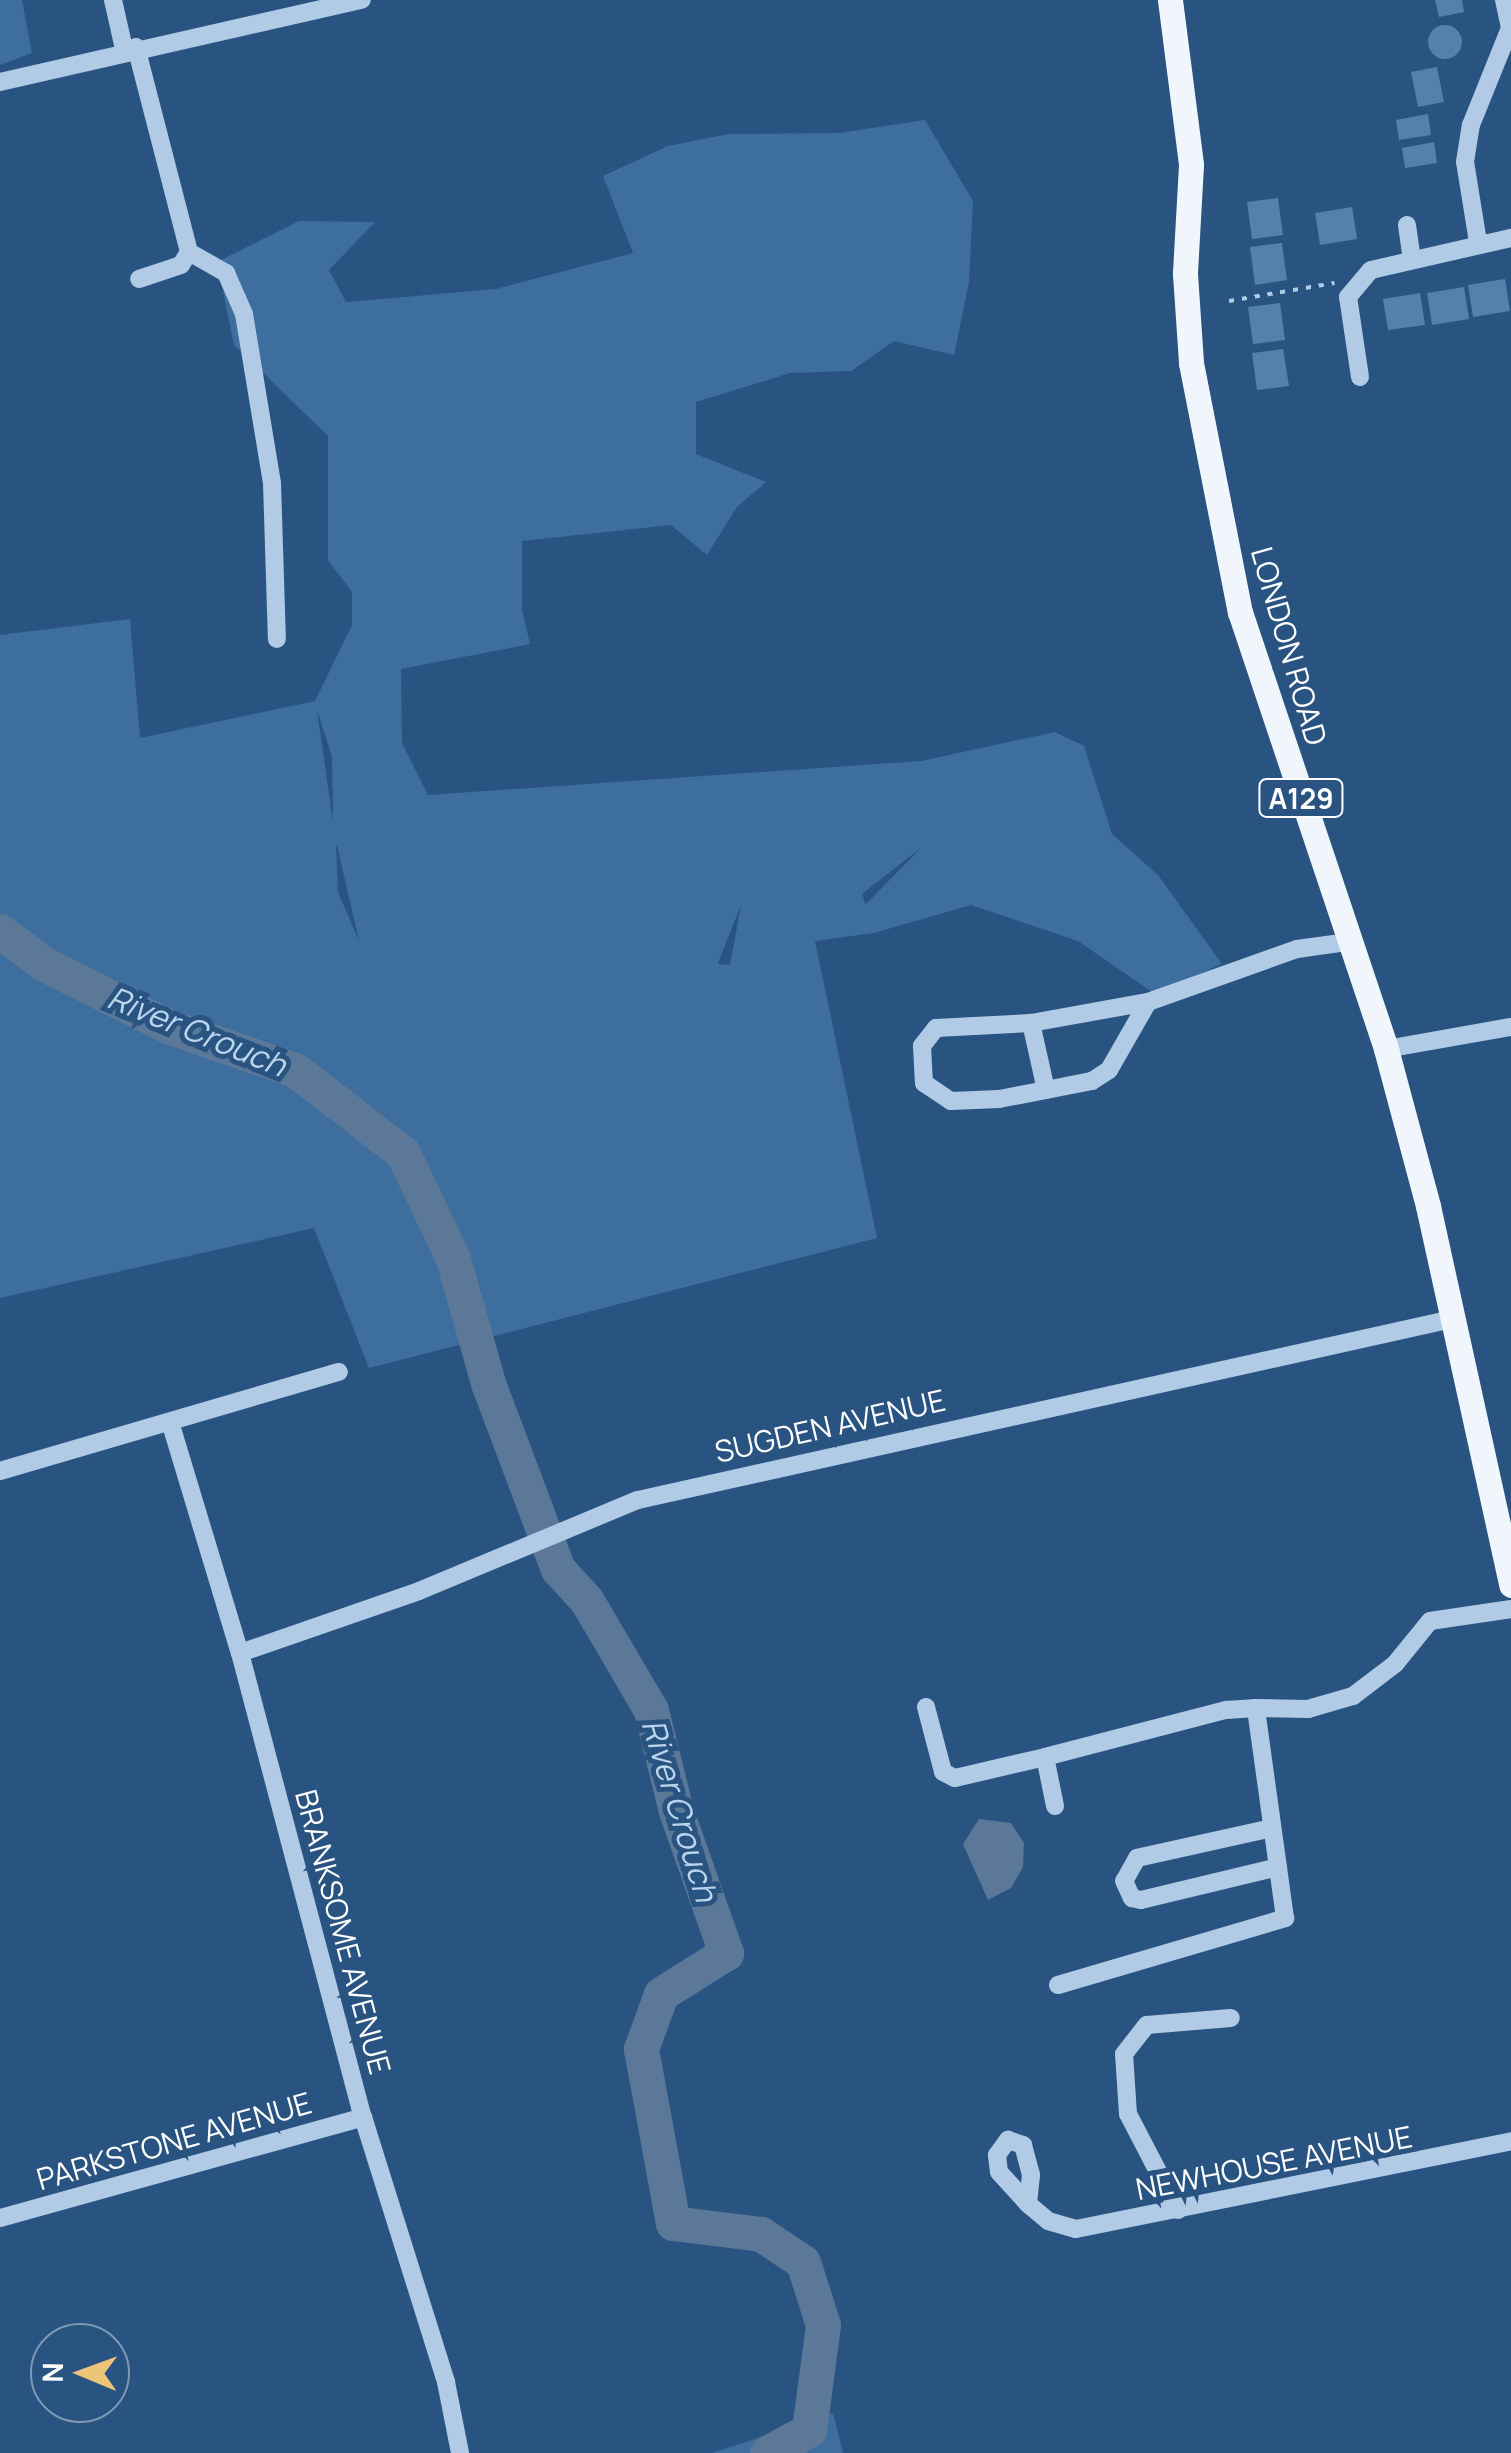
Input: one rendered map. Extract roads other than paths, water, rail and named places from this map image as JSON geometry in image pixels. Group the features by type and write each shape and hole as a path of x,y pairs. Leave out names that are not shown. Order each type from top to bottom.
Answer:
{"main road":[{"name":"LONDON ROAD","path":"1170,0 1187,101 1185,274 1206,450 1240,612 1347,942 1386,1049 1452,1318 1511,1584"}],"street":[{"path":"113,0 189,252 226,273 244,314 272,484 276,639"},
{"path":"0,82 130,48 362,0"},
{"path":"1478,242 1468,144 1510,28 1504,0"},
{"path":"1406,225 1412,260"},
{"path":"1360,376 1348,297 1371,270 1478,242 1511,238"},
{"path":"139,279 181,265 189,252"},
{"path":"1148,1002 1102,1076 1046,1090 950,1101 924,1084 918,1067 922,1046 936,1028 1031,1023 1148,1002 1297,949 1347,942"},
{"path":"1031,1023 1046,1090"},
{"path":"1386,1049 1511,1027"},
{"name":"SUGDEN AVENUE","path":"240,1653 418,1591 638,1500 1452,1318"},
{"path":"0,1471 171,1425 339,1372"},
{"name":"BRANKSOME AVENUE","path":"171,1425 240,1653 362,2118 446,2382 460,2453"},
{"path":"926,1706 943,1772 955,1778 1226,1710 1308,1709 1353,1696 1394,1664 1430,1621 1511,1610"},
{"path":"1058,1985 1285,1918 1256,1708"},
{"path":"1044,1757 1055,1806"},
{"path":"1272,1828 1136,1858 1127,1864 1124,1880 1132,1898 1141,1900 1278,1867"},
{"path":"1178,2210 1128,2114 1124,2054 1147,2025 1231,2018"},
{"name":"PARKSTONE AVENUE","path":"0,2218 362,2118"},
{"name":"NEWHOUSE AVENUE","path":"1028,2204 1048,2220 1076,2230 1511,2141"}],"waterway":[{"name":"River Crouch","path":"0,931 44,964 170,1027 295,1070 403,1153 453,1259 488,1383 558,1569 587,1601 651,1710 676,1811 726,1953 661,1994 641,2049 673,2223 761,2234 803,2262 823,2325 809,2430 767,2453"}]}
